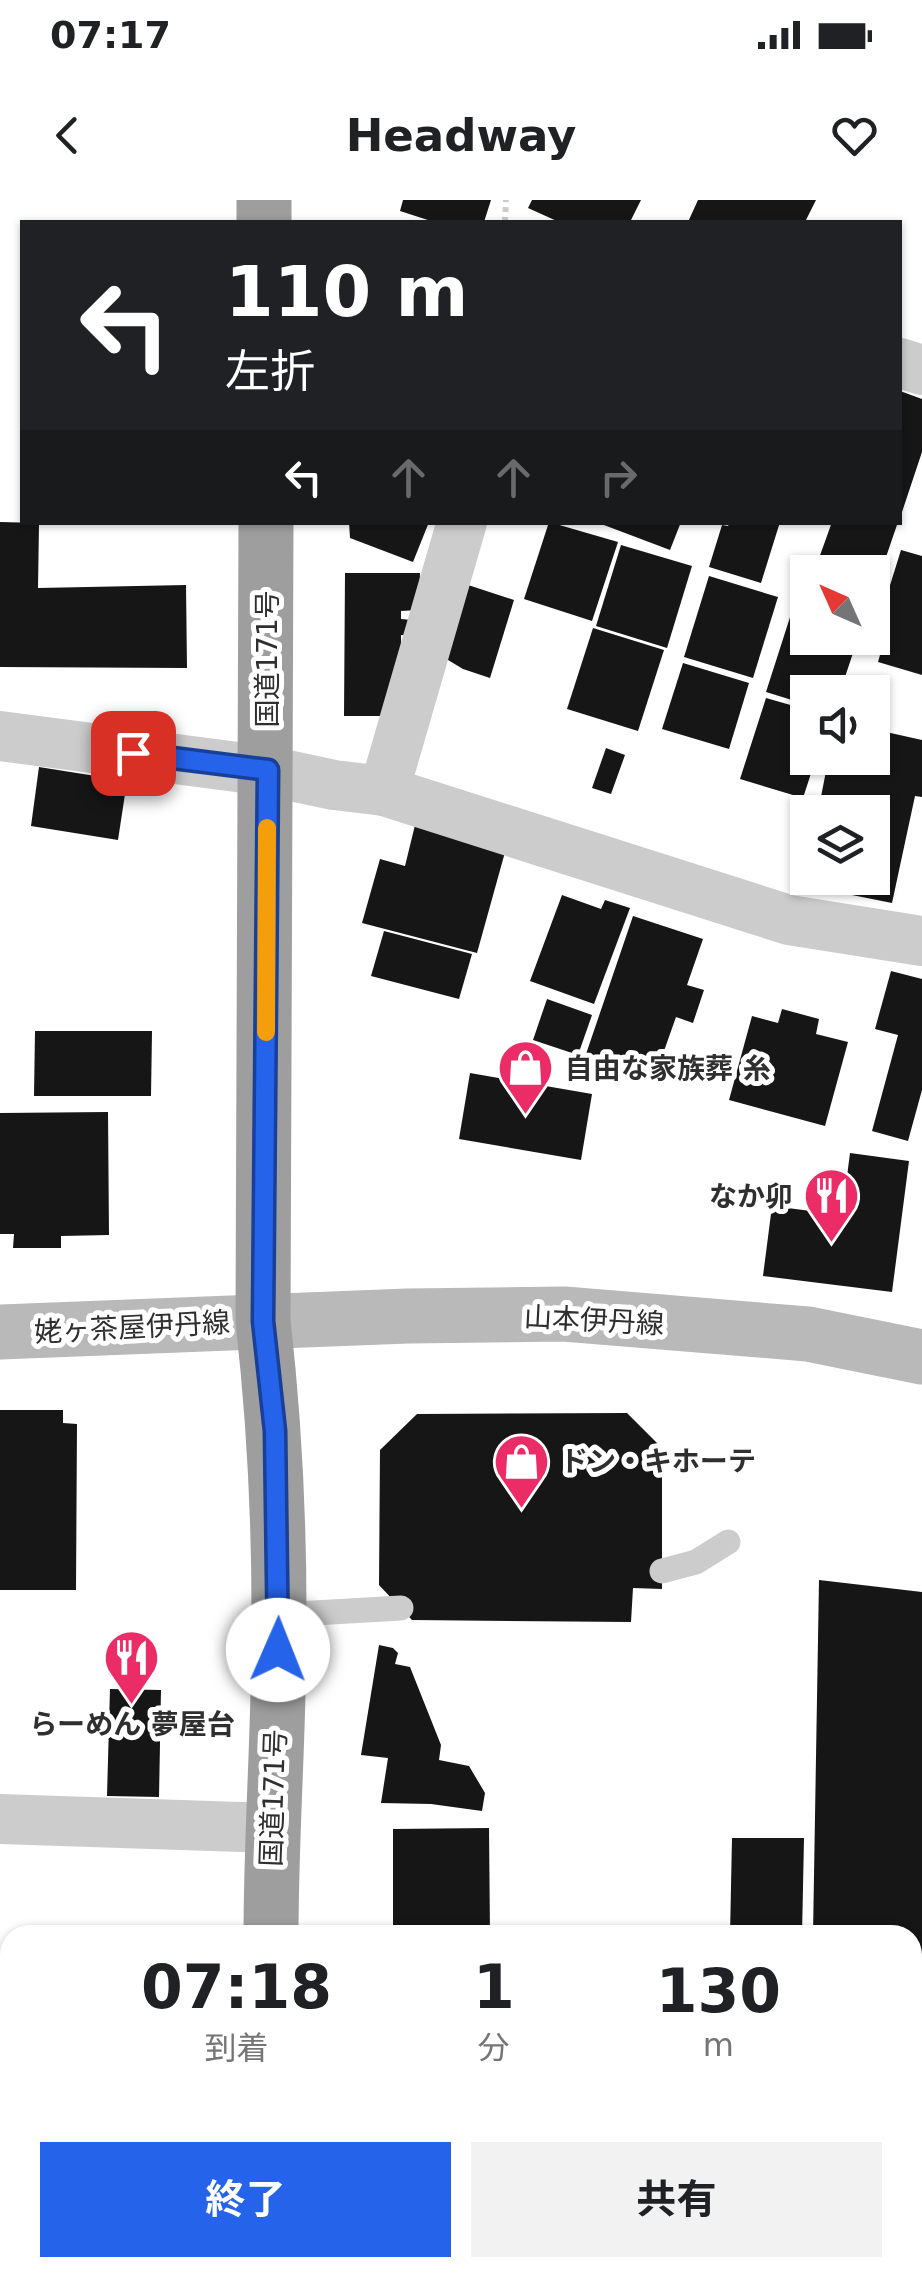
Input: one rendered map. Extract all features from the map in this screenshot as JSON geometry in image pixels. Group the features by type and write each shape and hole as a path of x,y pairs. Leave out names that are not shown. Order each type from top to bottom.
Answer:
{"highway":[{"name":"国道171号","path":"266,525 263,1321 275,1431 280,1615 271,1925"}],"main road":[{"name":"山本伊丹線","path":"263,1321 564,1314 808,1334 922,1356"},
{"name":"姥ヶ茶屋伊丹線","path":"0,1332 263,1321"}],"street":[{"path":"384,790 461,525"},
{"path":"0,736 268,770 334,785 384,790 789,920 922,941"},
{"path":"0,1819 271,1828"}],"lane":[{"path":"662,1571 696,1562 728,1542"},
{"path":"280,1615 401,1608"}],"building":[{"path":"403,200 491,200 485,220 428,220 400,211"},
{"path":"532,200 641,200 631,220 555,220 528,208"},
{"path":"698,200 816,200 806,220 689,220"},
{"path":"902,392 922,399 922,452 902,512"},
{"path":"0,522 39,525 38,588 186,585 187,668 0,667"},
{"path":"349,525 428,525 413,562 350,538"},
{"path":"548,525 618,542 592,621 524,599"},
{"path":"604,525 680,525 670,550"},
{"path":"722,525 779,525 761,583 709,567"},
{"path":"831,525 897,525 887,555 820,555"},
{"path":"621,545 692,566 667,648 596,626"},
{"path":"901,550 922,556 922,675 878,662 880,655 890,655 890,585"},
{"path":"345,573 420,573 419,610 401,611 401,619 412,620 414,636 401,635 401,688 390,716 344,716"},
{"path":"709,576 778,597 753,678 684,657"},
{"path":"459,582 514,600 490,678 463,669 438,654"},
{"path":"790,617 790,655 852,655 846,675 790,675 790,699 766,692"},
{"path":"593,628 664,650 638,731 567,709"},
{"path":"683,663 749,683 729,749 662,729"},
{"path":"766,698 790,705 790,775 810,775 804,795 740,779"},
{"path":"890,733 922,740 922,797 915,796 892,903 852,895 890,895 890,795 821,795 825,775 890,775"},
{"path":"606,748 625,755 611,794 592,788"},
{"path":"39,767 127,781 118,840 31,826"},
{"path":"416,821 507,845 477,953 362,923 380,859 405,866"},
{"path":"562,895 601,909 605,900 630,908 594,1004 530,981"},
{"path":"633,916 703,939 687,985 704,990 693,1023 676,1017 658,1068 641,1062 638,1075 585,1057"},
{"path":"384,931 472,954 459,999 371,976"},
{"path":"891,971 922,979 922,1090 908,1141 872,1131 898,1035 875,1029"},
{"path":"547,999 592,1015 578,1055 533,1040"},
{"path":"782,1009 819,1019 816,1034 848,1042 825,1126 729,1100 752,1016 778,1023"},
{"path":"35,1031 152,1031 151,1096 34,1096"},
{"name":"自由な家族葬 糸","path":"470,1073 592,1094 581,1160 459,1139"},
{"path":"108,1112 109,1235 61,1236 61,1248 13,1248 14,1234 0,1234 0,1113"},
{"name":"なか卯","path":"850,1153 909,1161 892,1292 763,1276 772,1206 842,1215"},
{"path":"0,1410 63,1410 63,1423 77,1424 76,1590 0,1590"},
{"name":"ドン・キホーテ","path":"627,1413 662,1448 662,1589 633,1588 631,1622 412,1620 379,1585 380,1450 417,1414"},
{"path":"819,1580 922,1592 922,1925 813,1925"},
{"path":"379,1645 398,1653 395,1664 410,1667 441,1745 439,1760 469,1766 485,1793 482,1811 381,1803 388,1758 361,1755"},
{"path":"110,1689 161,1690 159,1797 107,1796"},
{"path":"489,1828 490,1925 393,1925 393,1829"},
{"path":"732,1838 804,1838 802,1925 730,1925"}],"slow traffic":[{"path":"266,1032 267,828"}],"place":[{"name":"自由な家族葬 糸","path":"526,1117"},
{"name":"なか卯","path":"832,1245"},
{"name":"ドン・キホーテ","path":"521,1510"},
{"name":"らーめん 夢屋台","path":"132,1707"}],"route":[{"path":"133,753 268,770 263,1321 275,1431 278,1650"}]}
